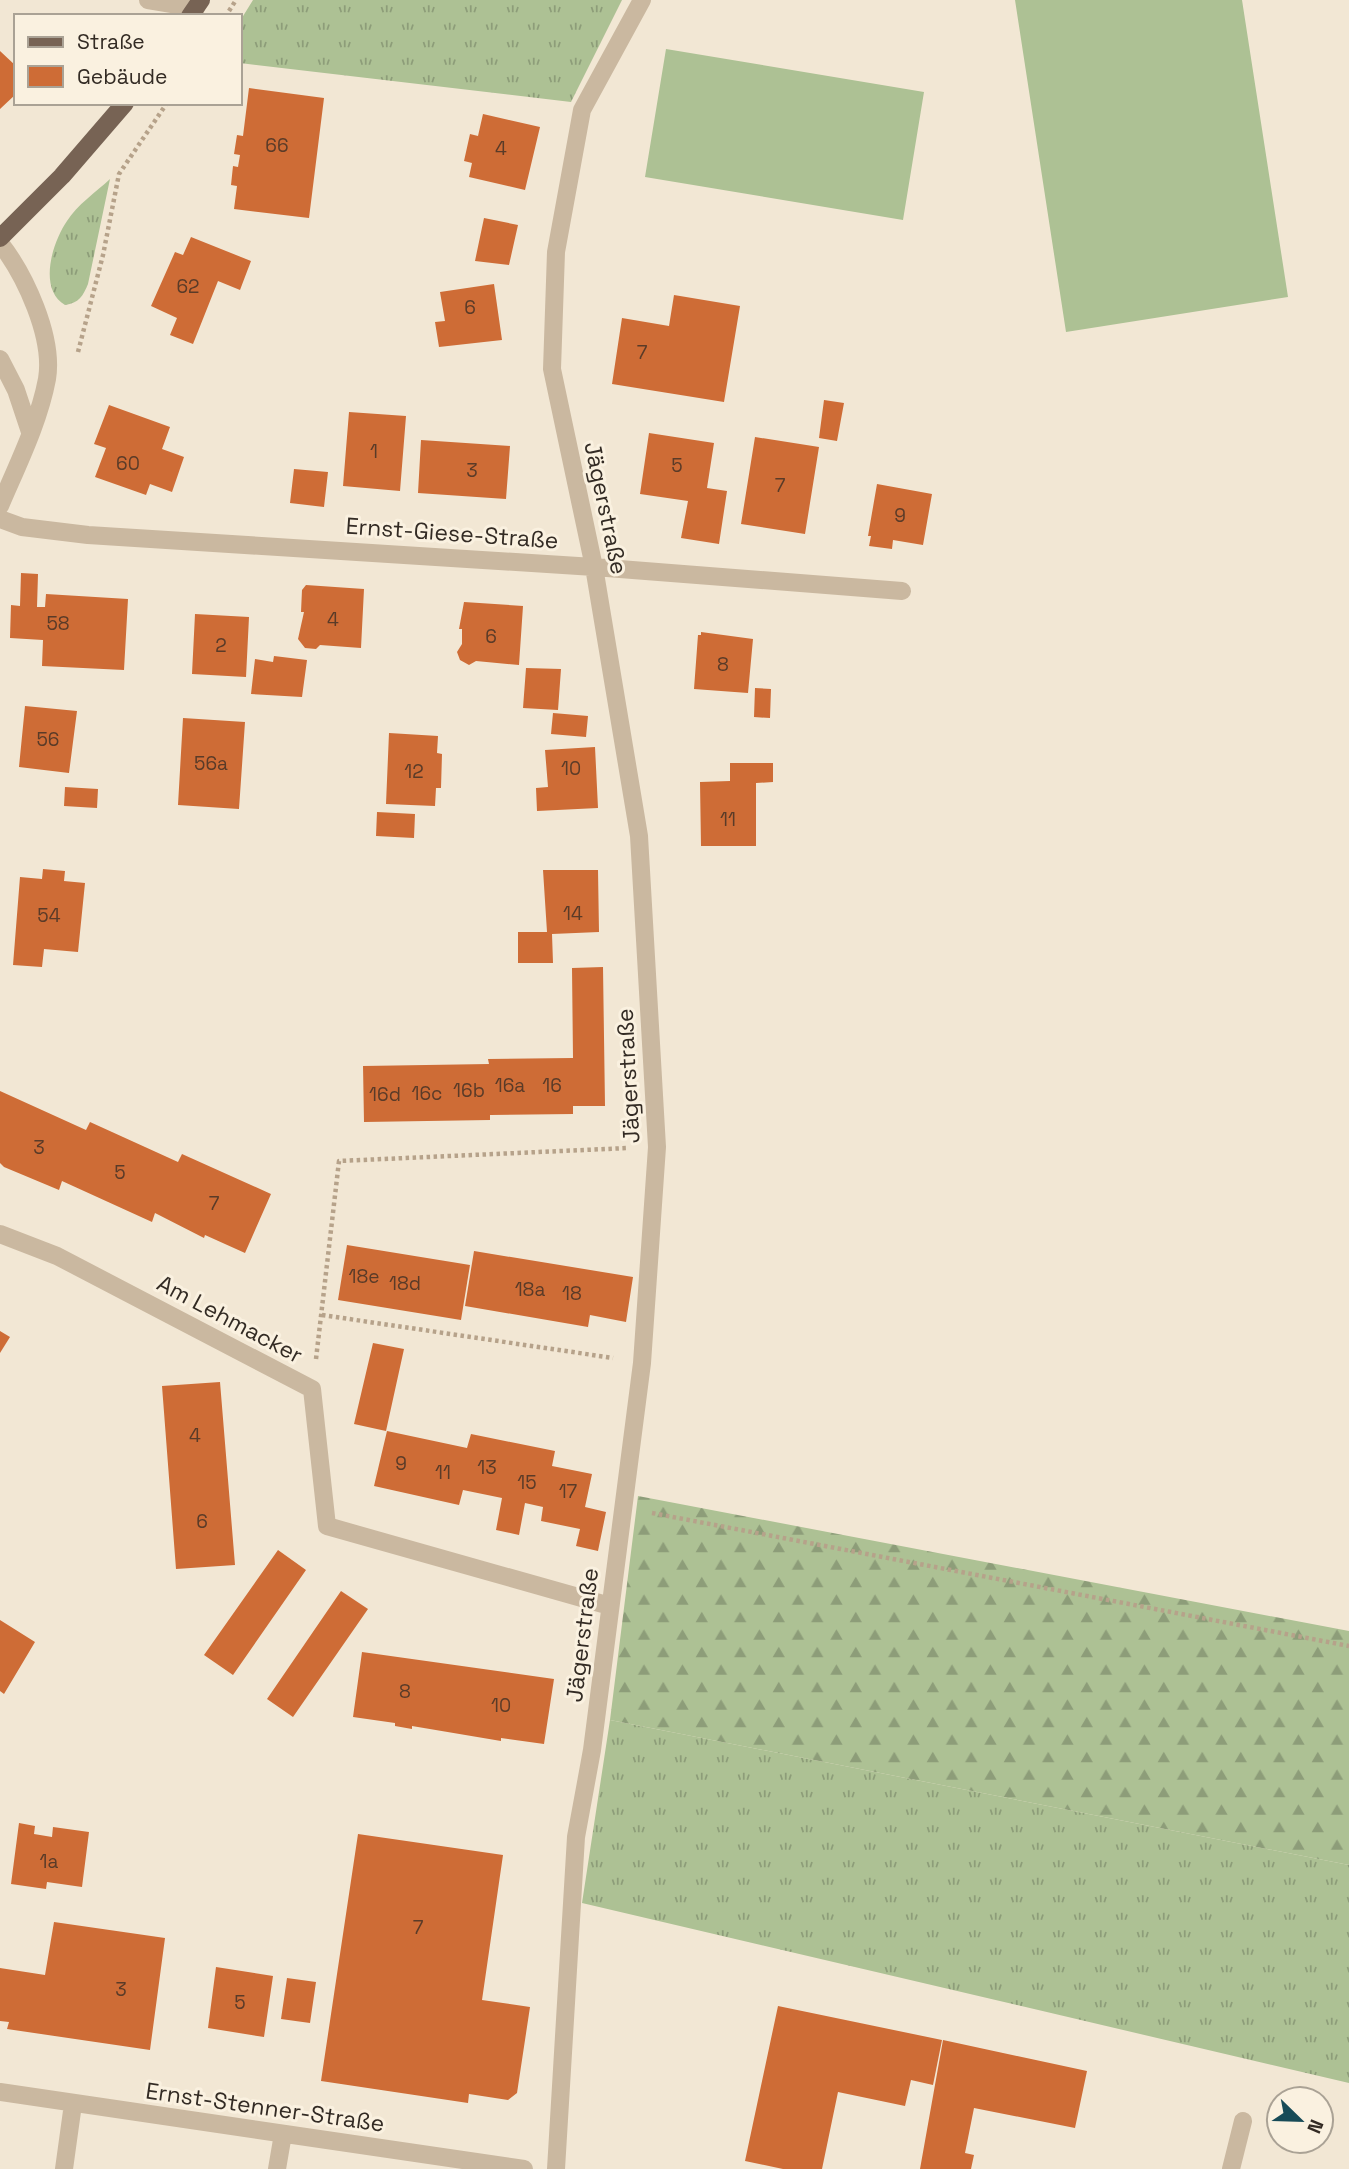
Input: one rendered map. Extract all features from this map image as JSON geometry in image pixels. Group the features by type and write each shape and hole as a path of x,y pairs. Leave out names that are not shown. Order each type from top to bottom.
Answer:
{"main road":[{"path":"0,240 62,176 123,105"}],"street":[{"path":"148,0 196,8"},
{"name":"Jägerstraße","path":"556,2169 576,1837 592,1750 642,1363 657,1147 639,836 594,567 552,369 556,252 582,110 642,0"},
{"path":"0,240 19,266 42,328 47,377 30,432 0,506"},
{"path":"0,359 16,390 30,432"},
{"name":"Ernst-Giese-Straße","path":"0,519 22,527 88,536 594,567 902,591"},
{"name":"Am Lehmacker","path":"0,1234 57,1256 312,1389 327,1526 610,1606"},
{"name":"Ernst-Stenner-Straße","path":"0,2092 524,2169"},
{"path":"64,2169 74,2104"},
{"path":"1231,2169 1243,2121"},
{"path":"277,2169 284,2134"}],"path":[{"path":"77,356 103,255 119,174 166,105"},
{"path":"312,1389 339,1161 657,1147"},
{"path":"322,1315 642,1363"},
{"path":"624,1508 1349,1646"}],"green space":[{"path":"253,0 622,0 571,102 242,63 242,18"},
{"path":"1015,0 1242,0 1288,297 1066,332"},
{"path":"666,49 924,92 903,220 645,177"},
{"path":"110,179 88,284 80,298 65,305 57,298 50,277 50,265 57,241 61,230 76,210"},
{"path":"638,1496 1349,1631 1349,1865 610,1720"},
{"path":"610,1720 1349,1865 1349,2083 582,1903"}],"building":[{"path":"0,51 14,64 14,96 0,109"},
{"path":"249,88 324,98 309,218 234,209 237,186 231,185 233,166 238,167 240,155 234,154 237,135 243,136"},
{"path":"483,114 540,127 525,190 469,177 472,163 464,161 470,134 478,136"},
{"path":"484,218 518,225 509,265 475,261"},
{"path":"191,237 251,261 240,290 218,281 193,344 170,335 177,318 151,306 175,252 183,255"},
{"path":"494,284 502,340 439,347 435,322 445,321 440,292"},
{"path":"674,295 740,306 724,402 612,384 622,318 669,326"},
{"path":"824,400 844,403 837,441 819,438"},
{"path":"109,405 170,427 162,449 184,457 172,492 150,484 146,495 95,477 106,448 94,444"},
{"path":"349,412 406,416 400,491 343,486"},
{"path":"649,433 714,443 707,488 727,491 719,544 681,538 688,501 640,494"},
{"path":"755,437 819,447 805,534 741,524"},
{"path":"421,440 510,446 506,499 418,493"},
{"path":"294,469 328,472 324,507 290,503"},
{"path":"877,484 932,494 923,545 893,540 892,549 869,546 871,536 868,536"},
{"path":"21,573 38,574 37,607 45,607 46,594 128,599 124,670 42,666 43,640 10,638 11,605 20,606"},
{"path":"306,585 364,589 361,648 320,645 316,649 305,648 298,639 304,612 301,612 302,590"},
{"path":"464,602 523,606 519,665 476,661 469,665 460,660 457,652 462,644 462,629 459,629"},
{"path":"195,614 249,617 246,677 192,674"},
{"path":"701,632 753,639 748,693 694,689 698,635 701,635"},
{"path":"274,656 307,660 302,697 251,694 255,659 273,662"},
{"path":"526,668 561,669 558,710 523,708"},
{"path":"755,688 771,689 770,718 754,717"},
{"path":"25,706 77,711 69,773 19,767"},
{"path":"553,713 588,716 586,737 551,734"},
{"path":"183,718 245,722 239,809 178,805"},
{"path":"389,733 438,736 437,753 442,754 441,788 436,788 435,806 386,804"},
{"path":"595,747 598,808 537,811 536,788 548,787 545,750"},
{"path":"730,763 773,763 773,782 756,783 756,846 701,846 700,782 730,781"},
{"path":"65,787 98,789 97,808 64,806"},
{"path":"377,812 415,814 414,838 376,836"},
{"path":"43,869 65,871 64,881 85,883 78,952 44,949 42,967 13,965 20,877 42,879"},
{"path":"543,870 598,870 599,932 552,934 553,963 518,963 518,932 547,932"},
{"path":"603,967 605,1106 573,1106 573,1114 490,1115 490,1120 364,1122 363,1066 489,1064 488,1059 573,1058 572,968"},
{"path":"0,1091 86,1130 90,1122 178,1162 182,1154 271,1194 245,1253 205,1235 204,1238 155,1213 152,1222 62,1181 59,1190 4,1167 0,1163"},
{"path":"347,1245 470,1265 461,1320 338,1300"},
{"path":"474,1251 633,1277 626,1322 590,1315 588,1327 465,1306"},
{"path":"0,1331 10,1337 0,1353"},
{"path":"373,1343 404,1349 386,1431 354,1424"},
{"path":"220,1382 235,1565 176,1569 162,1386"},
{"path":"387,1431 467,1448 471,1434 555,1451 552,1466 592,1474 585,1507 606,1512 598,1551 576,1546 580,1529 541,1521 543,1507 525,1503 519,1535 496,1530 502,1498 463,1490 459,1505 374,1486"},
{"path":"278,1550 306,1570 233,1675 204,1655"},
{"path":"341,1591 368,1609 293,1717 267,1699"},
{"path":"0,1620 35,1642 4,1694 0,1691"},
{"path":"362,1652 554,1679 544,1744 501,1738 501,1741 412,1726 412,1729 395,1726 395,1723 353,1717"},
{"path":"19,1823 35,1826 34,1834 52,1837 53,1827 89,1832 82,1887 47,1882 46,1889 11,1884"},
{"path":"358,1834 503,1855 482,2000 530,2007 517,2093 508,2100 469,2094 468,2103 321,2081"},
{"path":"54,1922 165,1938 150,2050 7,2029 9,2022 0,2021 0,1968 45,1975"},
{"path":"216,1967 273,1976 264,2037 208,2028"},
{"path":"287,1978 316,1982 310,2023 281,2019"},
{"path":"778,2006 942,2040 933,2085 911,2080 905,2106 838,2092 822,2169 783,2169 745,2161"},
{"path":"943,2040 1087,2071 1075,2128 974,2108 965,2153 974,2155 971,2169 920,2169"}]}
